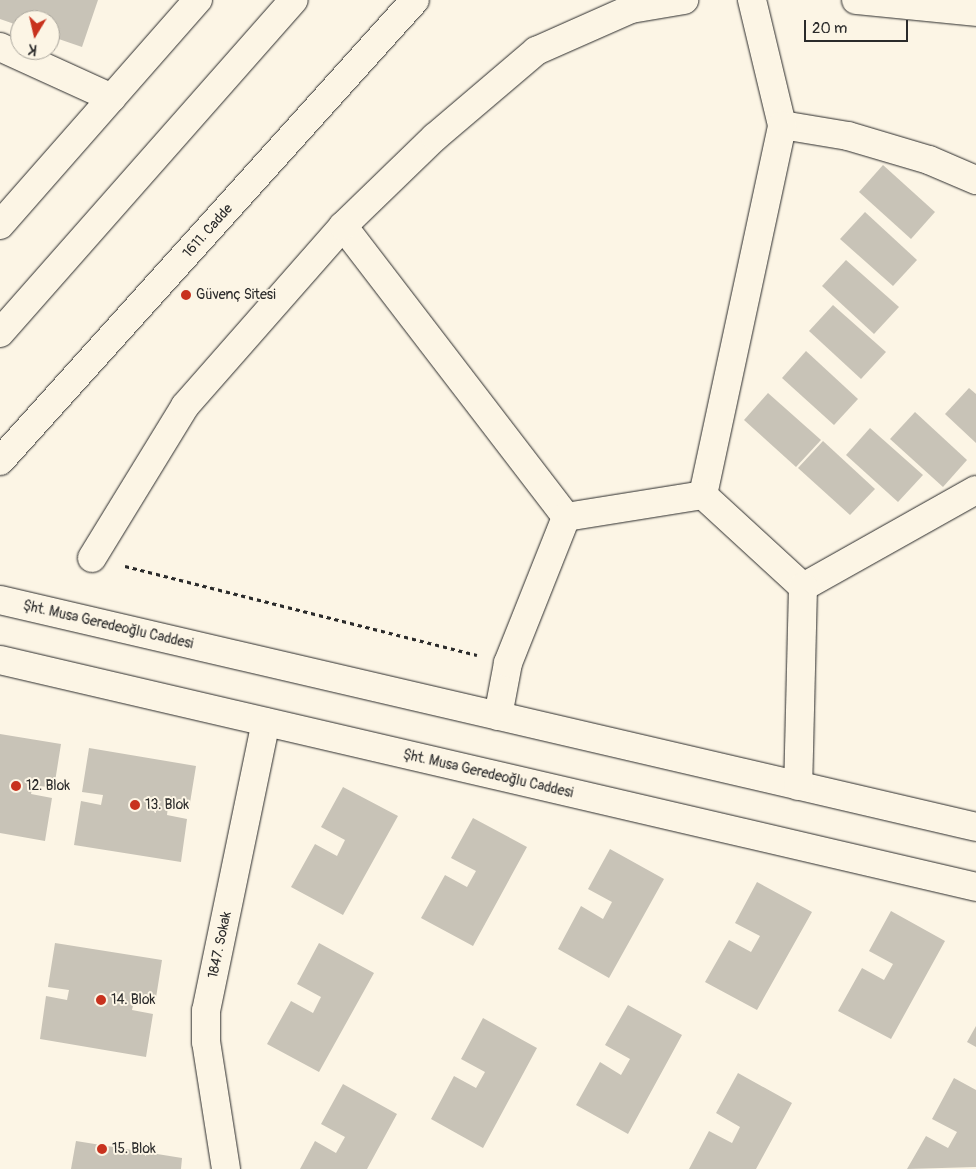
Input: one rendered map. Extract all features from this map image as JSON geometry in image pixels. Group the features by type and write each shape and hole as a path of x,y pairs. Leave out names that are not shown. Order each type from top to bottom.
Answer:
{"street":[{"path":"0,225 198,0"},
{"path":"0,333 294,0"},
{"name":"1611. Cadde","path":"0,461 415,0"},
{"path":"92,558 185,406 343,226 435,137 536,51 631,9 684,0"},
{"path":"703,495 782,125 752,0"},
{"path":"856,0 976,12"},
{"path":"0,46 112,98"},
{"path":"782,125 848,136 929,160 976,180"},
{"path":"343,226 566,517"},
{"path":"803,587 976,490"},
{"path":"566,517 703,495"},
{"path":"703,495 803,587 798,786"},
{"path":"498,716 508,663 566,517"},
{"name":"Şht. Musa Geredeoğlu Caddesi","path":"0,600 976,828"},
{"name":"Şht. Musa Geredeoğlu Caddesi","path":"0,660 976,887"},
{"name":"1847. Sokak","path":"226,1169 206,1042 206,1011 266,722"}],"path":[{"path":"92,558 508,663"}],"building":[{"path":"0,0 98,0 82,47 60,39 60,10 10,10 10,22 0,19"},
{"path":"883,165 935,212 911,239 859,192"},
{"path":"865,212 917,260 893,286 840,239"},
{"path":"846,260 899,307 874,334 822,286"},
{"path":"833,305 886,352 861,379 809,331"},
{"path":"806,351 858,399 834,425 782,378"},
{"path":"969,388 976,394 976,443 945,414"},
{"path":"768,393 821,440 796,467 744,420"},
{"path":"915,412 967,460 943,487 890,439"},
{"path":"870,428 923,475 898,502 846,455"},
{"path":"823,441 875,489 850,515 798,468"},
{"name":"12. Blok","path":"0,734 61,744 54,788 33,785 31,794 52,798 45,841 0,833"},
{"name":"13. Blok","path":"89,748 196,766 189,809 168,806 167,815 187,819 181,862 74,845 81,801 101,805 103,795 82,792"},
{"path":"343,787 398,816 343,915 291,887 315,844 337,856 345,840 321,827"},
{"path":"473,818 527,847 473,946 421,918 445,875 467,887 476,871 451,858"},
{"path":"610,849 664,879 609,978 558,949 581,906 603,919 612,902 588,889"},
{"path":"757,882 812,912 757,1010 705,982 729,940 751,952 760,936 735,923"},
{"path":"891,911 945,941 891,1039 838,1011 862,968 884,980 893,964 869,951"},
{"name":"14. Blok","path":"55,943 162,960 155,1004 134,1001 132,1010 153,1014 146,1057 40,1039 46,996 67,1000 69,990 48,987"},
{"path":"319,943 374,973 319,1072 267,1044 291,1001 313,1013 321,997 297,984"},
{"path":"628,1005 682,1035 628,1134 576,1105 600,1062 621,1075 630,1059 605,1045"},
{"path":"483,1018 537,1048 483,1148 431,1119 454,1076 476,1088 485,1072 461,1059"},
{"path":"976,1026 976,1047 967,1042"},
{"path":"738,1073 792,1103 756,1169 689,1169 709,1131 732,1143 740,1127 716,1113"},
{"path":"954,1078 976,1090 976,1167 907,1169 926,1136 948,1148 957,1132 932,1119"},
{"path":"343,1084 397,1114 367,1169 300,1169 315,1141 336,1153 345,1137 321,1124"},
{"name":"15. Blok","path":"76,1141 182,1158 181,1169 71,1169"}],"place":[{"name":"Güvenç Sitesi","path":"186,295"},
{"name":"12. Blok","path":"16,786"},
{"name":"13. Blok","path":"135,805"},
{"name":"14. Blok","path":"101,1000"},
{"name":"15. Blok","path":"102,1149"}]}
